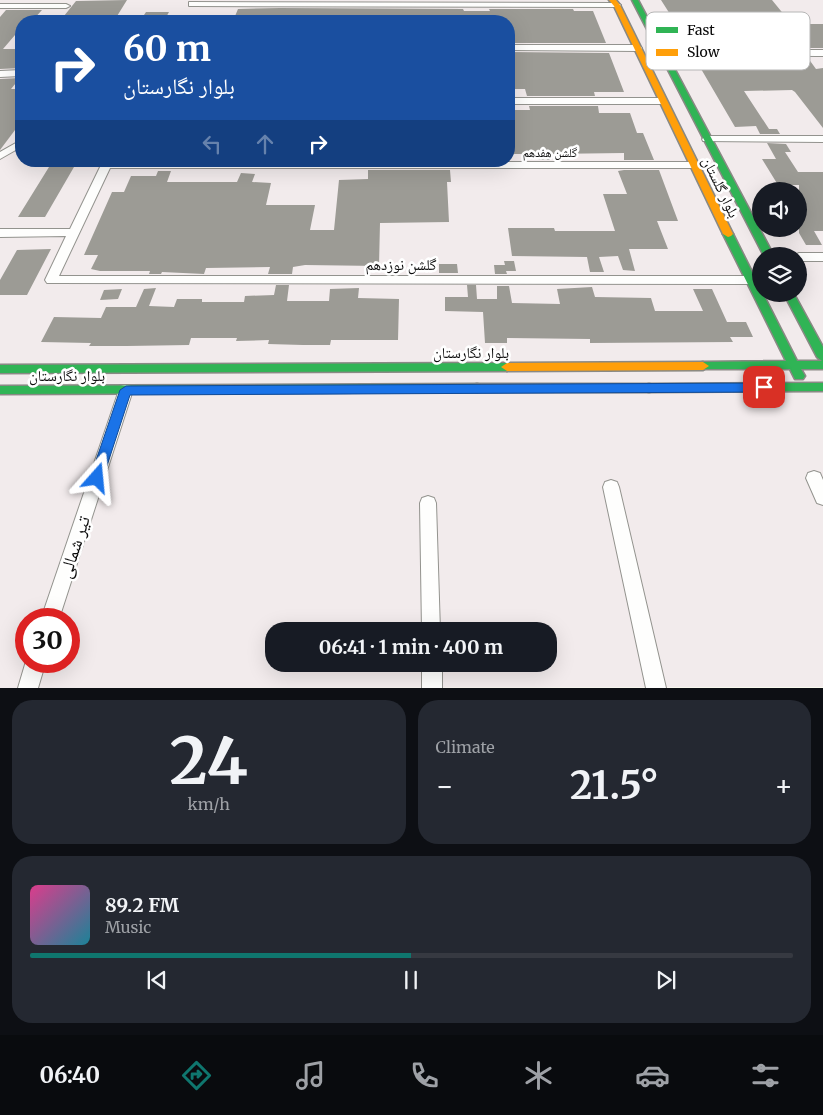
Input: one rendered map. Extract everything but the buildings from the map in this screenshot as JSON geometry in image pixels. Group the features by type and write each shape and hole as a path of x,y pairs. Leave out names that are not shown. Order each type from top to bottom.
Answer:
{"street":[{"path":"23,6 42,0"},
{"name":"بلوار گلستان","path":"635,0 646,22"},
{"path":"192,4 263,2 614,3"},
{"name":"بلوار گلستان","path":"614,3 646,66"},
{"path":"0,6 66,6"},
{"path":"515,47 638,48"},
{"path":"810,53 823,53"},
{"name":"بلوار گلستان","path":"648,70 693,165 804,387"},
{"name":"بلوار گلستان","path":"671,70 764,247"},
{"path":"0,74 15,73"},
{"path":"515,101 662,101"},
{"path":"707,139 823,139"},
{"path":"0,156 15,147"},
{"name":"گلشن هفدهم","path":"515,165 693,165"},
{"name":"گلشن هفدهم","path":"74,232 105,167"},
{"path":"0,233 74,232 51,280"},
{"path":"807,257 823,257"},
{"name":"گلشن نوزدهم","path":"51,280 750,280"},
{"path":"793,302 823,357"},
{"name":"بلوار نگارستان","path":"0,369 823,365"},
{"name":"بلوار نگارستان","path":"0,390 823,387"},
{"name":"تیر شمالی","path":"54,608 126,390"},
{"path":"814,478 823,498"},
{"path":"611,487 656,688"},
{"path":"428,503 431,622"},
{"path":"432,672 432,688"},
{"path":"28,688 32,673"}],"shaded area":[{"path":"0,0 823,0 823,687 0,688"}],"traffic: fast":[{"path":"635,0 646,21"},
{"path":"672,70 764,247"},
{"path":"728,234 799,376"},
{"path":"793,302 823,357"},
{"path":"703,366 823,365"},
{"path":"0,369 507,367"},
{"path":"649,388 823,387"},
{"path":"0,390 477,388"}],"traffic: slow":[{"path":"612,0 617,5 646,65"},
{"path":"649,70 728,234"},
{"path":"507,367 703,366"},
{"path":"477,388 649,388"}],"route":[{"path":"97,478 126,390 764,387"}]}
